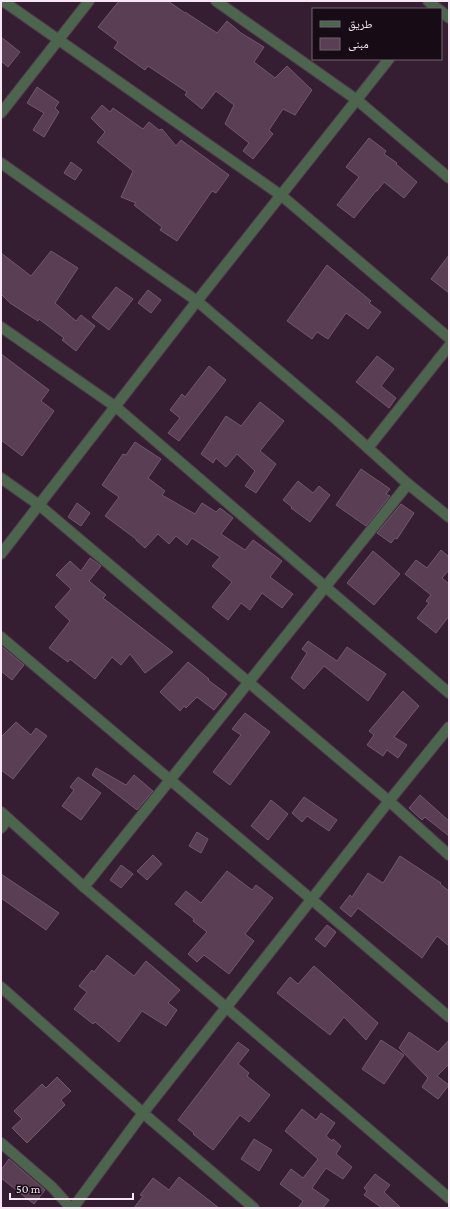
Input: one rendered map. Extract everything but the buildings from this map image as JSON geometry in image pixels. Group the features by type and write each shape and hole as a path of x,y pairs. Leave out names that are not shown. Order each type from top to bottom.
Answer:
{"street":[{"path":"3,1 282,196 449,338"},
{"path":"1,113 89,1"},
{"path":"216,1 357,100 449,178"},
{"path":"1,554 197,301 282,196 388,60"},
{"path":"1,163 197,301 449,518"},
{"path":"1,328 116,407 449,693"},
{"path":"368,448 449,346"},
{"path":"1,478 39,505 389,801 449,855"},
{"path":"84,887 408,484"},
{"path":"1,637 449,1017"},
{"path":"1,1142 52,1186 72,1208 143,1113 227,1008 311,899 449,727"},
{"path":"1,828 5,816 84,887 449,1198"},
{"path":"1,987 143,1113 254,1208"},
{"path":"446,1208 449,1203"}]}
